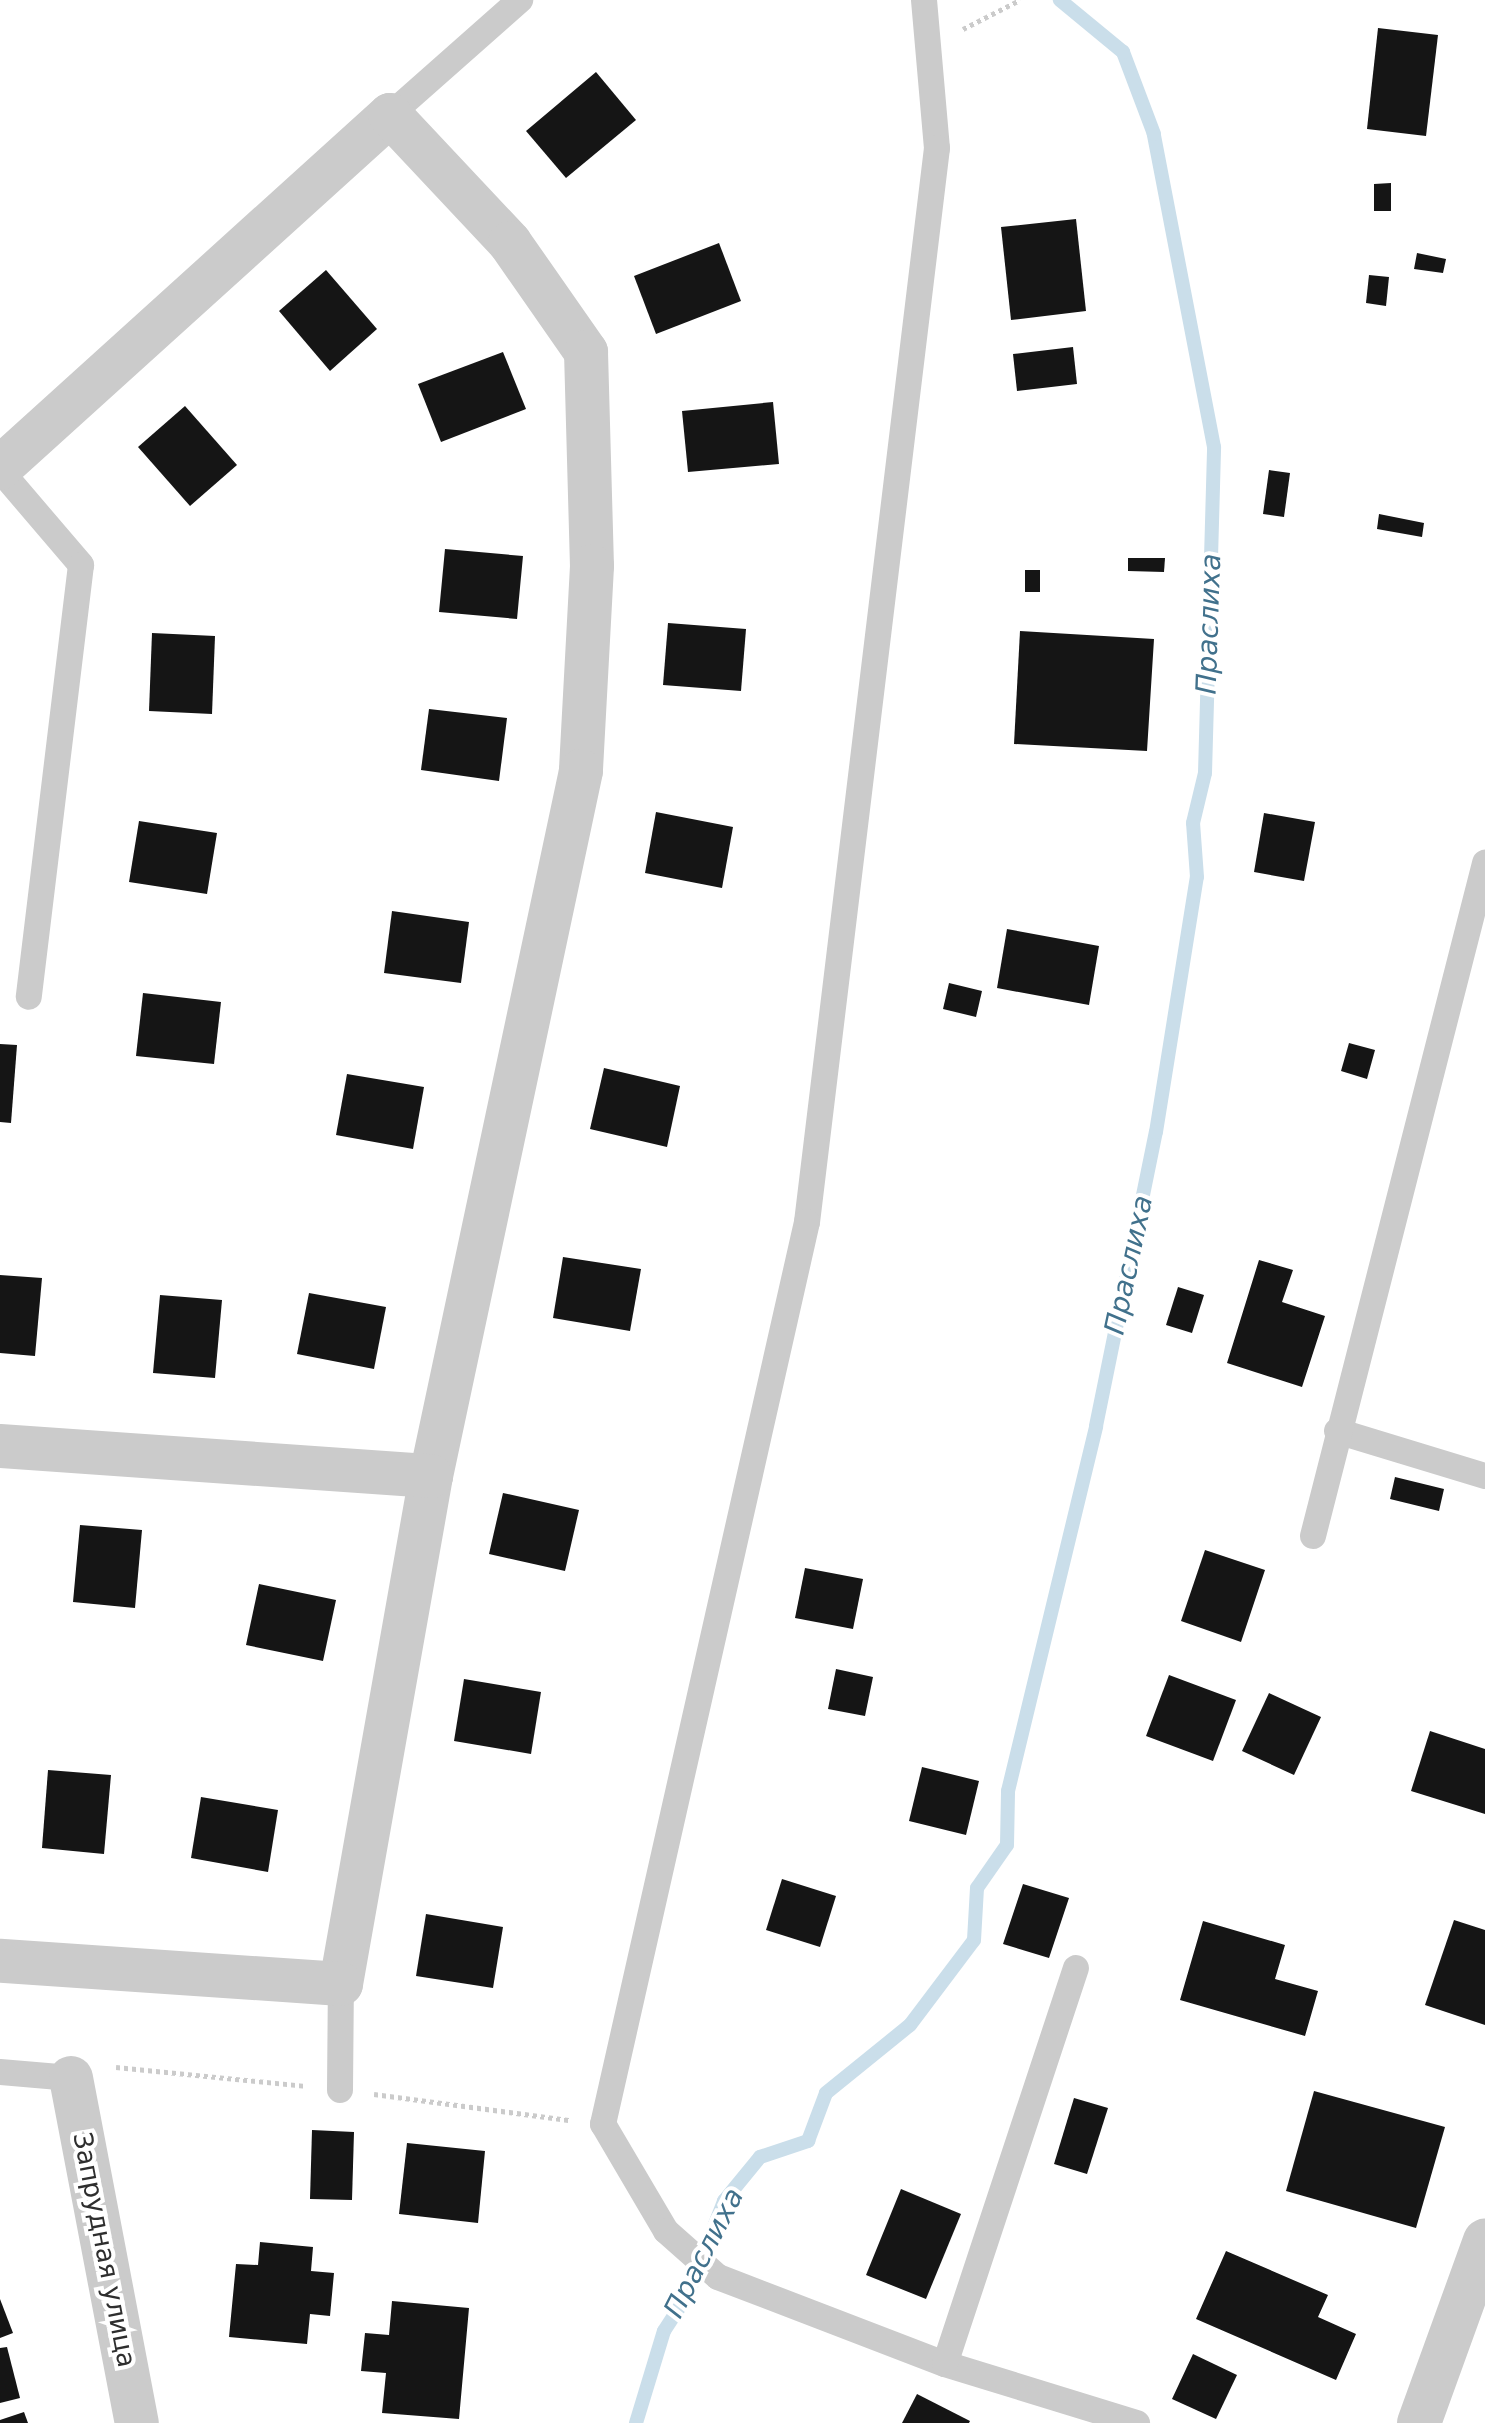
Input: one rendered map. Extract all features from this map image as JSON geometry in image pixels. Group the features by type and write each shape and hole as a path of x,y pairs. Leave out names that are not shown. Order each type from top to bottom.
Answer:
{"street":[{"path":"0,469 390,115 510,243 586,352 592,566 581,771 431,1476 341,1984 0,1961"},
{"path":"0,1446 431,1476"},
{"name":"Запрудная улица","path":"71,2078 137,2423"},
{"path":"1419,2423 1485,2241"}],"lane":[{"path":"390,115 520,0"},
{"path":"924,0 934,52 937,148 807,1222 603,2124 666,2231 718,2277 945,2364 1137,2423"},
{"path":"0,469 81,565 29,997"},
{"path":"1313,1536 1337,1431 1485,863"},
{"path":"1337,1431 1485,1476"},
{"path":"945,2364 1076,1968"},
{"path":"340,2090 341,1984"},
{"path":"0,2072 71,2078"}],"path":[{"path":"934,52 1020,0"}],"building":[{"path":"1378,28 1438,35 1426,136 1367,129"},
{"path":"596,72 636,120 566,178 526,131"},
{"path":"1391,183 1391,211 1374,211 1374,184"},
{"path":"1076,219 1086,311 1011,320 1001,227"},
{"path":"719,243 741,301 656,334 634,276"},
{"path":"1417,253 1446,259 1443,273 1414,269"},
{"path":"326,270 377,329 330,371 279,311"},
{"path":"1369,275 1389,277 1386,306 1366,303"},
{"path":"1073,347 1077,384 1017,391 1013,354"},
{"path":"503,352 526,409 441,442 418,384"},
{"path":"773,402 779,464 688,472 682,411"},
{"path":"185,406 237,465 190,506 138,447"},
{"path":"1269,470 1290,473 1284,517 1263,514"},
{"path":"1379,514 1424,523 1422,537 1377,529"},
{"path":"445,549 523,556 517,619 439,612"},
{"path":"1128,558 1165,558 1164,572 1128,571"},
{"path":"1025,570 1040,570 1040,592 1025,592"},
{"path":"668,623 746,629 741,691 663,685"},
{"path":"1020,631 1154,639 1147,751 1014,744"},
{"path":"152,633 215,636 212,714 149,711"},
{"path":"429,709 507,718 499,781 421,770"},
{"path":"656,812 733,827 722,888 645,873"},
{"path":"1264,813 1315,822 1304,881 1254,872"},
{"path":"139,821 217,833 207,894 129,882"},
{"path":"392,911 469,922 461,983 384,973"},
{"path":"1007,929 1099,946 1089,1005 997,988"},
{"path":"949,983 982,991 976,1017 943,1009"},
{"path":"143,993 221,1002 214,1064 136,1056"},
{"path":"1349,1043 1375,1050 1367,1079 1341,1071"},
{"path":"0,1044 17,1045 11,1123 0,1122"},
{"path":"604,1068 680,1086 667,1147 590,1129"},
{"path":"347,1074 424,1087 413,1149 336,1135"},
{"path":"563,1257 641,1269 630,1331 553,1318"},
{"path":"1259,1260 1293,1270 1282,1302 1325,1316 1302,1387 1227,1363"},
{"path":"0,1275 42,1278 35,1356 0,1353"},
{"path":"1178,1287 1204,1295 1192,1333 1166,1325"},
{"path":"309,1293 386,1307 374,1369 297,1354"},
{"path":"160,1295 222,1300 215,1378 153,1373"},
{"path":"1395,1477 1444,1489 1439,1511 1390,1499"},
{"path":"503,1493 579,1510 565,1571 489,1554"},
{"path":"80,1525 142,1530 135,1608 73,1602"},
{"path":"1205,1550 1265,1570 1241,1642 1181,1621"},
{"path":"805,1568 863,1579 853,1629 795,1618"},
{"path":"259,1584 336,1600 323,1661 246,1645"},
{"path":"836,1669 873,1677 865,1716 828,1709"},
{"path":"1169,1675 1236,1700 1213,1761 1146,1736"},
{"path":"464,1679 541,1692 531,1754 454,1741"},
{"path":"1269,1693 1321,1717 1294,1775 1242,1751"},
{"path":"1430,1731 1485,1749 1485,1814 1411,1791"},
{"path":"922,1767 979,1781 966,1835 909,1821"},
{"path":"48,1770 111,1775 104,1854 42,1848"},
{"path":"201,1797 278,1810 268,1872 191,1858"},
{"path":"782,1879 836,1896 820,1947 766,1930"},
{"path":"1023,1884 1069,1898 1049,1958 1003,1944"},
{"path":"426,1914 503,1927 493,1988 416,1976"},
{"path":"1454,1920 1485,1930 1485,2025 1425,2005"},
{"path":"1203,1921 1285,1945 1275,1979 1318,1991 1305,2036 1180,2000"},
{"path":"1314,2091 1445,2127 1416,2228 1286,2191"},
{"path":"1074,2098 1108,2108 1087,2174 1054,2164"},
{"path":"312,2130 354,2132 352,2200 310,2199"},
{"path":"407,2143 485,2151 478,2223 399,2214"},
{"path":"901,2189 961,2214 926,2299 866,2275"},
{"path":"260,2242 313,2247 311,2271 334,2273 330,2316 310,2314 307,2344 229,2337 236,2264 258,2265"},
{"path":"1226,2251 1328,2295 1318,2317 1356,2334 1336,2380 1196,2319"},
{"path":"0,2299 13,2333 0,2338"},
{"path":"392,2301 469,2308 459,2419 382,2413 386,2373 361,2371 365,2333 389,2335"},
{"path":"7,2347 20,2398 0,2403 0,2348"},
{"path":"1193,2354 1237,2375 1216,2419 1172,2399"},
{"path":"917,2394 970,2421 969,2423 902,2423"},
{"path":"24,2412 28,2423 0,2423 0,2420"}],"waterway":[{"name":"Праслиха","path":"636,2423 664,2331 688,2294 724,2201 760,2157 808,2141 826,2093 910,2025 974,1940 977,1888 1007,1845 1008,1791 1096,1426 1156,1132 1197,877 1193,823 1205,773 1214,447 1154,134 1123,52 1060,0"}]}
